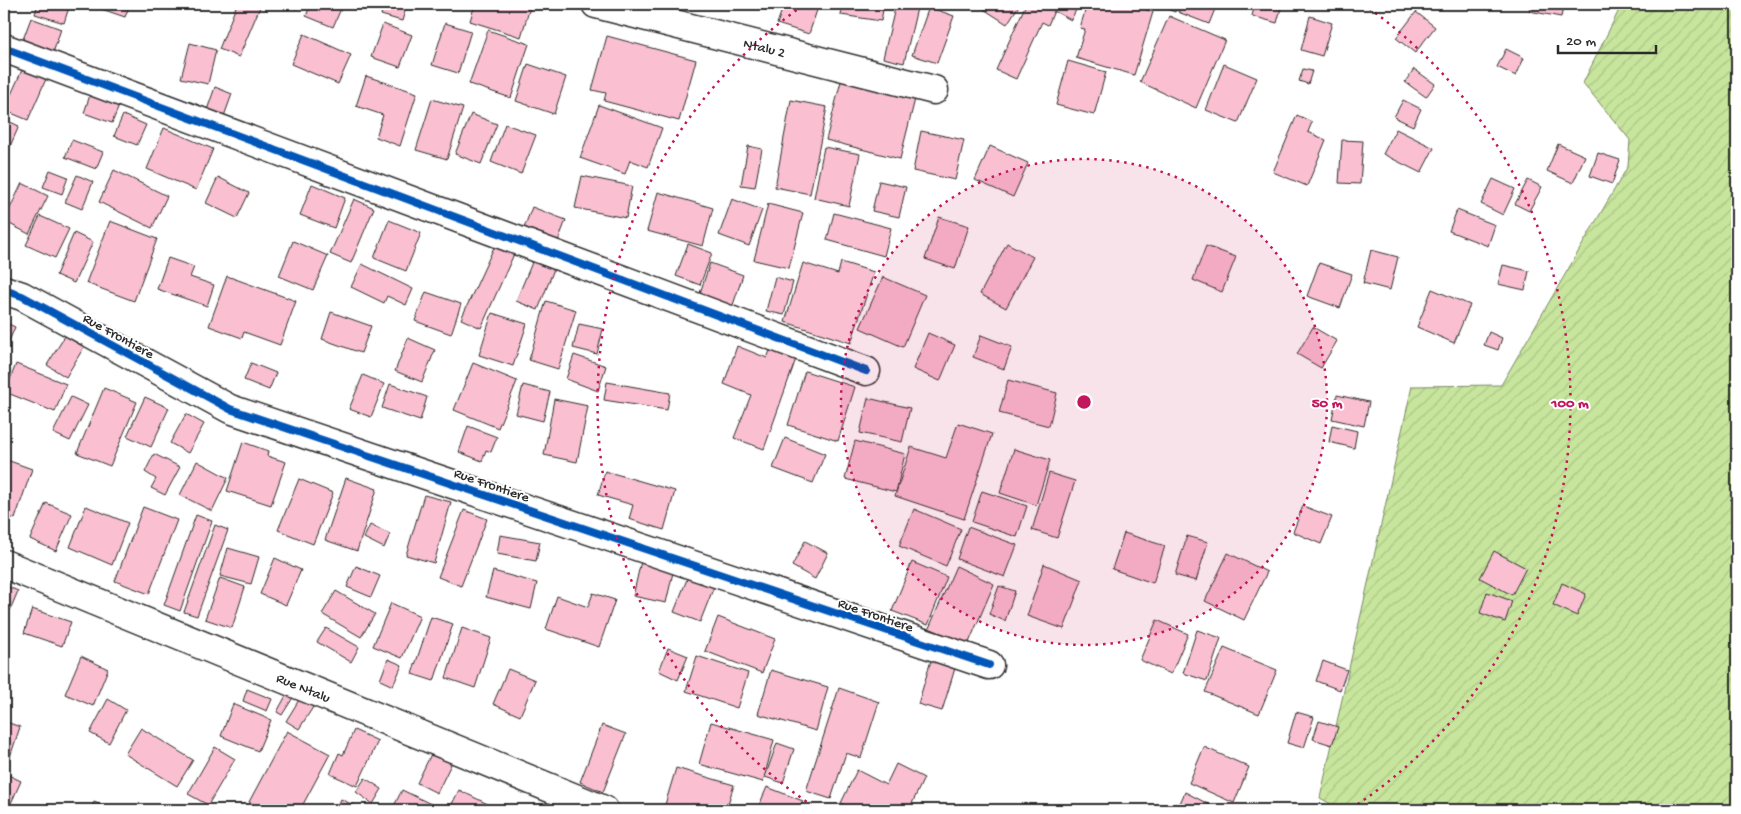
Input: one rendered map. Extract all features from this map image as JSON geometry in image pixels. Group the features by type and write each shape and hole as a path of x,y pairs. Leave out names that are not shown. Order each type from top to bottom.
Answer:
{"street":[{"name":"Ntalu 2","path":"596,4 934,90"},
{"path":"4,48 866,371"},
{"name":"Rue Frontiere","path":"4,290 22,296 230,409 989,665"},
{"name":"Rue Ntalu","path":"4,564 604,810"}],"green space":[{"path":"1622,4 1737,4 1737,810 1342,810 1320,798 1412,386 1501,385 1628,166 1630,140 1583,83"}],"building":[{"path":"38,4 70,4 64,23 35,14"},
{"path":"87,4 130,4 125,17"},
{"path":"237,4 251,4 260,7 239,57 219,49"},
{"path":"283,4 299,4 297,9"},
{"path":"311,4 343,4 333,27 306,16"},
{"path":"384,4 407,4 402,21 381,15"},
{"path":"475,4 531,4 521,37 470,21"},
{"path":"784,4 819,4 809,34 777,24"},
{"path":"843,4 884,4 881,21 841,15"},
{"path":"896,4 918,4 904,63 883,58"},
{"path":"985,4 1020,4 1007,24 982,8"},
{"path":"1026,4 1072,4 1078,6 1071,20 1054,11 1048,25 1042,22 1016,79 996,70"},
{"path":"1087,4 1127,4 1153,12 1134,75 1076,58 1085,29 1080,28"},
{"path":"1154,4 1178,4 1175,12"},
{"path":"1181,4 1217,4 1209,24 1178,12"},
{"path":"1255,4 1282,4 1277,23 1252,16"},
{"path":"1531,4 1564,4 1561,17 1529,11"},
{"path":"929,7 954,16 937,63 912,55"},
{"path":"1416,12 1435,27 1415,53 1396,38"},
{"path":"1169,16 1225,40 1196,108 1140,82"},
{"path":"1310,16 1332,23 1322,56 1301,50"},
{"path":"31,18 61,29 53,53 22,42"},
{"path":"445,23 471,31 458,73 432,65"},
{"path":"383,24 412,35 400,67 371,57"},
{"path":"488,30 529,44 511,98 469,84"},
{"path":"304,34 351,55 338,84 291,64"},
{"path":"607,36 696,60 679,121 604,101 606,93 592,90"},
{"path":"190,43 216,50 208,84 181,78"},
{"path":"1506,49 1524,58 1516,76 1497,67"},
{"path":"1068,61 1106,72 1094,115 1056,105"},
{"path":"528,64 566,77 554,114 516,101"},
{"path":"1224,64 1257,78 1238,123 1206,110"},
{"path":"23,68 46,79 28,120 4,110"},
{"path":"1303,69 1312,71 1308,84 1299,81"},
{"path":"1414,69 1435,84 1426,97 1405,82"},
{"path":"366,76 417,93 400,146 376,137 383,115 356,106"},
{"path":"841,81 915,99 900,159 826,140"},
{"path":"215,87 232,94 223,119 206,113"},
{"path":"90,95 119,106 112,123 84,113"},
{"path":"432,99 463,108 447,159 416,150"},
{"path":"791,100 827,107 810,194 775,187"},
{"path":"1403,100 1421,109 1413,126 1394,117"},
{"path":"599,105 662,128 648,167 630,160 625,174 580,158"},
{"path":"471,114 497,124 481,164 455,154"},
{"path":"123,115 146,125 137,145 114,136"},
{"path":"1297,115 1312,122 1308,132 1326,140 1307,186 1273,172"},
{"path":"4,119 19,126 4,160"},
{"path":"505,124 536,135 521,174 491,162"},
{"path":"164,128 213,149 196,190 147,169"},
{"path":"1396,129 1434,148 1421,173 1383,154"},
{"path":"921,131 964,140 955,180 913,171"},
{"path":"72,140 103,152 96,169 65,157"},
{"path":"1342,140 1363,141 1360,184 1339,183"},
{"path":"1558,144 1585,156 1573,183 1547,171"},
{"path":"748,146 762,149 755,187 741,185"},
{"path":"990,146 1028,163 1013,197 975,180"},
{"path":"824,147 860,154 849,206 814,198"},
{"path":"1598,153 1620,160 1612,184 1590,176"},
{"path":"50,170 68,177 62,194 43,187"},
{"path":"114,170 167,196 152,228 99,202"},
{"path":"77,175 93,182 82,209 65,202"},
{"path":"582,176 632,186 626,218 575,208"},
{"path":"218,177 249,193 237,218 206,203"},
{"path":"1493,179 1515,189 1503,215 1481,204"},
{"path":"1528,180 1542,187 1529,211 1515,204"},
{"path":"879,181 906,187 899,217 872,211"},
{"path":"22,183 48,196 29,234 4,221"},
{"path":"312,184 345,198 334,228 300,215"},
{"path":"658,192 713,208 703,246 647,231"},
{"path":"354,199 374,208 351,263 330,254"},
{"path":"732,199 762,210 749,246 719,235"},
{"path":"768,204 803,213 789,268 754,260"},
{"path":"532,207 566,220 555,249 521,236"},
{"path":"1457,210 1495,225 1488,246 1449,231"},
{"path":"834,213 891,228 884,256 827,240"},
{"path":"40,216 69,229 55,258 26,245"},
{"path":"939,217 969,226 955,269 925,259"},
{"path":"389,220 421,233 406,271 374,258"},
{"path":"110,221 157,239 134,301 86,283"},
{"path":"74,233 93,242 74,283 56,275"},
{"path":"293,241 328,256 313,290 279,276"},
{"path":"1007,243 1033,257 1006,308 980,294"},
{"path":"688,244 712,253 700,285 676,276"},
{"path":"495,245 514,254 481,328 461,319"},
{"path":"1206,246 1236,257 1222,292 1193,280"},
{"path":"1371,250 1398,257 1390,290 1363,283"},
{"path":"168,258 194,267 190,277 214,285 207,306 157,289"},
{"path":"533,260 554,269 538,310 516,301"},
{"path":"841,262 874,272 851,343 785,322 803,263 838,274"},
{"path":"710,263 743,275 730,314 697,302"},
{"path":"1319,263 1352,274 1340,308 1307,296"},
{"path":"362,264 413,289 406,305 387,296 384,303 351,287"},
{"path":"1503,265 1529,271 1525,290 1498,284"},
{"path":"227,276 296,301 280,345 244,332 242,338 209,326"},
{"path":"775,277 793,282 784,315 766,311"},
{"path":"883,277 925,295 903,347 860,328"},
{"path":"1432,289 1470,305 1454,343 1417,327"},
{"path":"426,292 461,304 451,334 415,321"},
{"path":"546,301 576,310 558,369 529,360"},
{"path":"331,312 371,326 361,353 322,339"},
{"path":"492,313 527,324 513,366 479,355"},
{"path":"4,322 15,327 4,353"},
{"path":"579,324 603,329 597,354 573,348"},
{"path":"1313,327 1337,341 1321,368 1297,354"},
{"path":"1489,332 1502,338 1498,350 1484,345"},
{"path":"928,333 955,345 940,381 913,369"},
{"path":"981,335 1012,347 1004,369 973,357"},
{"path":"65,336 84,347 66,377 47,365"},
{"path":"408,338 435,350 422,382 395,371"},
{"path":"737,346 767,358 772,346 797,356 764,449 734,438 751,395 724,384"},
{"path":"574,355 606,366 598,391 566,379"},
{"path":"251,363 276,373 269,390 244,380"},
{"path":"473,363 517,381 498,428 454,410"},
{"path":"16,364 66,384 55,412 5,392"},
{"path":"805,371 855,387 838,441 788,425"},
{"path":"363,375 384,384 371,417 349,409"},
{"path":"1008,380 1057,393 1049,426 999,413"},
{"path":"607,382 670,393 667,410 604,400"},
{"path":"390,384 427,397 420,421 382,408"},
{"path":"523,385 550,392 543,421 516,414"},
{"path":"104,388 137,402 110,466 77,453"},
{"path":"1337,395 1369,402 1364,426 1332,419"},
{"path":"71,397 88,405 70,441 53,433"},
{"path":"145,397 169,408 151,447 127,436"},
{"path":"868,398 910,408 902,442 860,433"},
{"path":"554,399 588,406 577,462 544,455"},
{"path":"186,414 204,424 188,453 170,443"},
{"path":"958,423 992,434 964,519 895,496 911,447 946,458"},
{"path":"1332,425 1357,431 1354,448 1329,442"},
{"path":"468,426 497,437 491,452 486,450 482,461 459,452"},
{"path":"785,438 825,454 813,483 773,468"},
{"path":"855,441 905,454 896,492 845,479"},
{"path":"243,442 268,451 267,456 286,462 271,505 227,491"},
{"path":"1014,449 1050,460 1036,505 1000,493"},
{"path":"154,454 180,467 165,495 151,488 156,479 145,472"},
{"path":"4,459 32,469 15,519 4,515"},
{"path":"197,461 228,478 212,511 180,495"},
{"path":"605,471 675,491 664,530 629,519 633,505 598,495"},
{"path":"1049,473 1075,481 1057,538 1032,530"},
{"path":"346,478 377,489 357,551 325,540"},
{"path":"299,479 333,493 313,544 278,530"},
{"path":"982,491 1027,506 1017,537 972,522"},
{"path":"424,495 451,502 434,563 406,555"},
{"path":"46,503 72,514 56,551 30,539"},
{"path":"86,506 128,523 112,565 70,547"},
{"path":"1303,506 1332,517 1321,544 1293,532"},
{"path":"143,507 177,520 149,594 115,581"},
{"path":"914,509 961,529 946,566 899,546"},
{"path":"464,510 487,519 461,586 438,577"},
{"path":"196,515 212,521 180,611 164,605"},
{"path":"215,525 228,530 197,616 184,612"},
{"path":"370,525 390,534 384,548 364,538"},
{"path":"968,527 1017,545 1005,577 957,559"},
{"path":"1124,533 1165,546 1153,583 1112,569"},
{"path":"500,535 540,542 536,561 497,554"},
{"path":"1187,536 1208,542 1196,581 1175,575"},
{"path":"805,541 828,553 815,579 792,566"},
{"path":"228,548 259,557 251,584 220,576"},
{"path":"1494,551 1526,568 1512,595 1480,578"},
{"path":"1228,553 1267,572 1244,620 1205,601"},
{"path":"275,558 301,570 286,605 260,594"},
{"path":"641,561 674,568 666,603 633,596"},
{"path":"912,562 947,577 928,625 892,611"},
{"path":"1044,564 1082,580 1064,629 1027,616"},
{"path":"356,566 380,576 371,597 347,587"},
{"path":"956,566 994,584 968,645 929,628"},
{"path":"691,569 717,579 700,622 674,612"},
{"path":"493,571 537,583 531,609 486,597"},
{"path":"220,578 245,587 232,628 205,619"},
{"path":"1562,583 1586,594 1577,616 1553,605"},
{"path":"4,585 18,591 5,622 4,621"},
{"path":"999,586 1015,591 1005,621 989,614"},
{"path":"336,591 375,614 361,637 322,614"},
{"path":"1487,592 1512,601 1505,622 1480,613"},
{"path":"593,593 615,600 599,647 546,629 557,596 588,607"},
{"path":"391,603 420,616 402,658 373,646"},
{"path":"32,609 71,622 62,646 24,633"},
{"path":"431,617 453,624 434,681 412,674"},
{"path":"718,617 775,639 762,673 705,651"},
{"path":"1157,620 1188,634 1171,674 1140,660"},
{"path":"326,628 359,647 351,662 317,642"},
{"path":"462,628 491,638 475,688 446,678"},
{"path":"1197,630 1221,638 1207,681 1183,673"},
{"path":"668,648 688,656 678,680 659,671"},
{"path":"1224,648 1277,670 1259,714 1205,692"},
{"path":"81,656 108,669 93,706 65,694"},
{"path":"697,656 748,673 737,708 686,691"},
{"path":"932,657 956,665 942,711 918,704"},
{"path":"388,659 402,665 393,686 380,680"},
{"path":"1323,661 1347,670 1340,690 1316,681"},
{"path":"508,669 535,680 520,716 493,704"},
{"path":"771,670 828,687 816,731 758,714"},
{"path":"839,688 879,702 861,758 846,753 831,799 806,791"},
{"path":"247,689 272,699 267,711 243,701"},
{"path":"288,692 294,696 282,715 277,712"},
{"path":"302,695 315,704 299,729 286,721"},
{"path":"108,699 126,710 109,743 90,733"},
{"path":"233,704 271,720 258,751 221,736"},
{"path":"1296,712 1314,717 1304,748 1287,743"},
{"path":"4,721 20,727 9,760 4,759"},
{"path":"1319,721 1338,727 1332,745 1313,739"},
{"path":"711,722 774,740 763,782 699,764"},
{"path":"602,725 626,734 603,792 580,782"},
{"path":"141,728 193,760 177,786 125,754"},
{"path":"354,730 378,741 357,786 330,774 339,753 343,755"},
{"path":"287,731 330,754 300,810 264,810 249,802"},
{"path":"777,743 794,749 783,783 765,777"},
{"path":"435,746 455,756 437,793 417,783"},
{"path":"215,747 235,759 208,805 188,794"},
{"path":"1204,747 1249,767 1234,803 1189,783"},
{"path":"896,764 924,778 909,810 856,810 841,803 857,770 886,785"},
{"path":"676,768 734,785 726,810 672,810 664,808"},
{"path":"4,773 21,781 8,810 4,810"},
{"path":"365,778 382,789 373,804 356,792"},
{"path":"767,787 803,801 799,810 757,810"},
{"path":"402,790 435,806 433,810 392,810"},
{"path":"459,790 500,810 449,810"},
{"path":"1185,792 1212,806 1210,810 1177,810"},
{"path":"341,799 363,810 336,810"},
{"path":"94,802 114,810 91,810"}],"cycle path":[{"path":"4,48 866,371"},
{"path":"4,290 22,296 230,409 989,665"}]}
